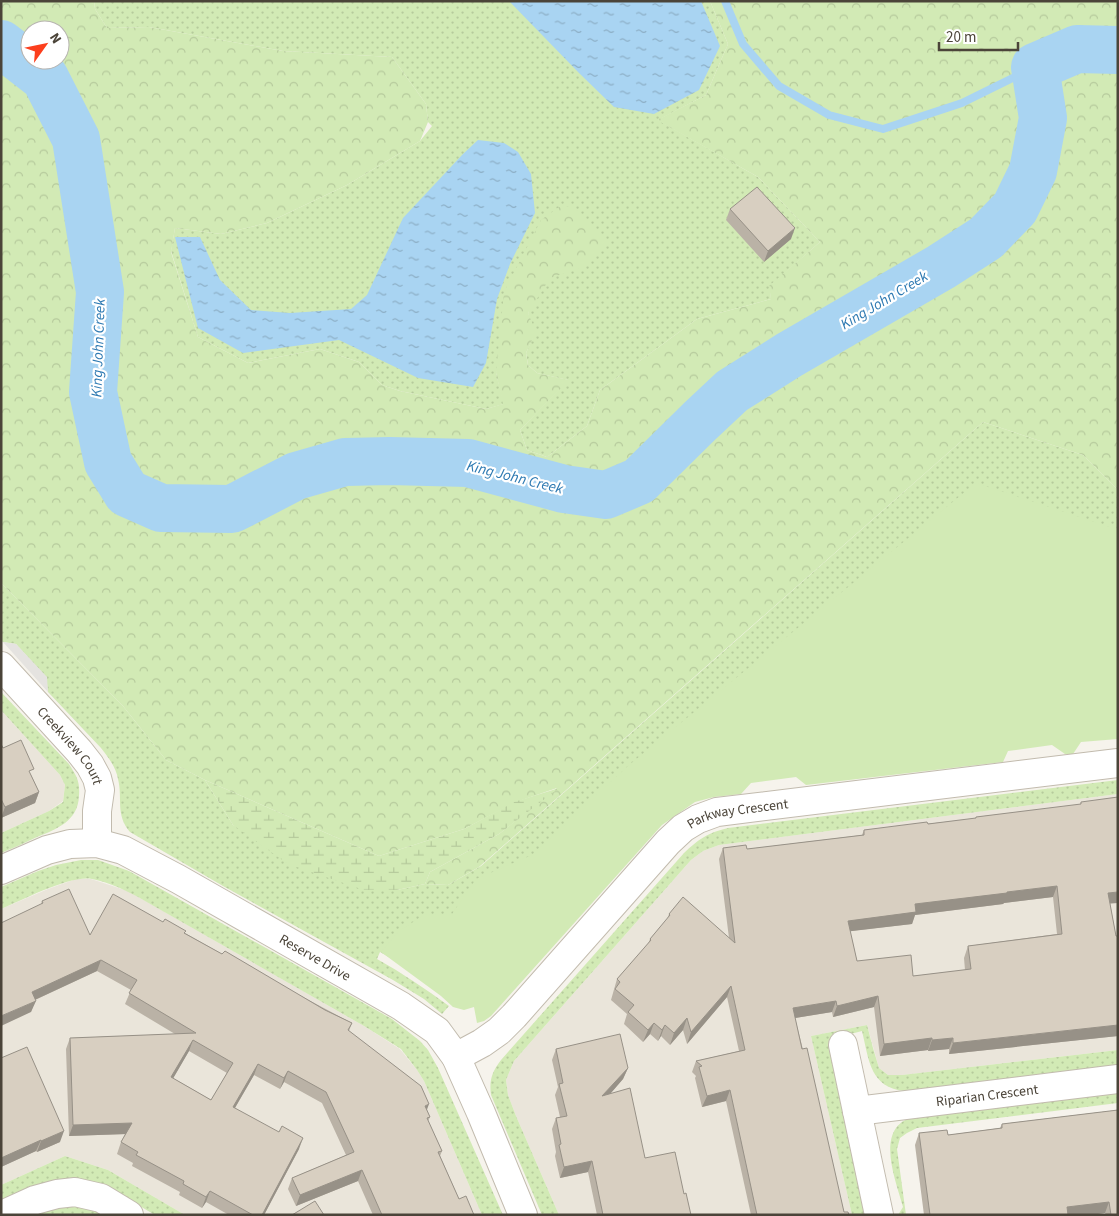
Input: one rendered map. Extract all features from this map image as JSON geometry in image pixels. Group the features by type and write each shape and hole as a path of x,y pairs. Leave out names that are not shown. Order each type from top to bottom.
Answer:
{"street":[{"name":"Creekview Court","path":"1,666 90,765 97,778 100,790 97,811 97,843"},
{"name":"Parkway Crescent","path":"456,1057 482,1043 504,1026 668,842 683,828 698,819 717,812 1118,763"},
{"name":"Reserve Drive","path":"1,870 47,850 70,844 97,843 123,850 153,865 401,1006 437,1031 456,1057 524,1215"},
{"path":"842,1045 879,1215"},
{"name":"Riparian Crescent","path":"857,1111 1118,1079"},
{"path":"2,1215 35,1200 57,1194 75,1192 100,1198 129,1215"}],"shaded area":[{"path":"3,642 16,644 47,677 48,692"},
{"path":"1,710 60,775 65,785 63,801 49,811 1,833"},
{"path":"1118,794 1118,1050 902,1075 888,1075 879,1068 867,1025 811,1036 852,1215 559,1215 516,1116 508,1095 506,1080 514,1061 691,860 703,851 719,845"},
{"path":"76,879 91,879 128,891 364,1026 400,1049 424,1081 482,1215 185,1215 108,1170 65,1156 1,1185 1,909"}],"green space":[{"path":"1,1 94,1 95,9 107,28 149,27 283,51 392,57 426,104 428,122 420,141 347,185 267,223 221,234 175,228 171,252 198,337 248,363 320,349 359,362 382,385 400,391 486,409 503,404 496,373 504,292 541,220 559,207 573,206 608,244 581,268 550,278 528,313 536,332 526,353 528,365 537,373 569,380 520,430 527,450 547,457 587,426 600,390 697,319 771,299 769,286 820,242 758,177 657,120 706,95 728,44 710,1 1118,1 1118,490 1083,455 983,422 479,867 448,885 425,884 430,872 499,834 557,788 516,802 464,829 379,856 205,780 166,760 123,706 1,583"},
{"path":"94,1 710,1 728,44 706,95 658,120 758,177 820,242 770,286 771,299 697,319 600,390 587,426 547,457 527,450 520,430 568,380 537,373 528,365 526,353 533,337 528,313 573,206 496,373 504,404 486,409 400,391 382,385 359,362 320,349 248,363 198,337 171,251 175,228 221,234 267,223 347,185 420,141 432,126 428,122 426,104 392,57 283,51 149,27 107,28 95,9"},
{"path":"983,422 1083,455 1118,490 1118,575 1091,555 406,967 380,952 377,959 414,981 449,1006 442,1014 424,999 393,980 130,832 122,819 118,779 109,759 48,692 46,677 16,644 1,640 1,583 123,706 166,760 205,780 233,825 397,890 425,884 448,885 481,866"},
{"path":"976,483 1110,527 1118,534 1118,739 1081,742 1073,754 1065,754 1052,745 1008,751 1003,762 806,785 796,777 751,783 741,794 714,797 695,802 662,825 491,1016 484,1021 477,1023 474,1007 464,1010 453,1007 381,952 399,931 424,915 452,914 476,879 532,855 629,765"},
{"path":"1,692 69,764 77,779 79,791 78,805 75,812 65,823 52,831 1,853 1,833 49,811 63,802 65,785 60,775 1,710"},
{"path":"205,780 379,856 464,829 514,802 559,788 499,834 430,872 425,884 397,890 364,890 288,864 233,825"},
{"path":"1118,780 1118,794 719,845 703,851 691,860 514,1061 506,1080 508,1095 516,1116 559,1215 542,1215 491,1095 490,1085 493,1072 501,1060 684,853 699,840 709,834 728,828"},
{"path":"81,860 98,860 129,871 392,1019 420,1041 428,1050 438,1068 503,1215 482,1215 424,1081 401,1049 364,1026 139,898 105,882 83,879 59,884 1,909 1,887 38,871"},
{"path":"867,1025 879,1068 888,1075 902,1075 1118,1050 1118,1065 905,1091 893,1089 878,1078 869,1062 862,1031 832,1039 870,1215 852,1215 811,1036"},
{"path":"1118,1091 1118,1103 917,1128 907,1133 900,1138 897,1149 906,1215 898,1215 903,1207 894,1178 890,1146 896,1128 905,1120 916,1115"},
{"path":"65,1156 108,1170 185,1215 155,1215 116,1192 91,1181 71,1179 40,1184 1,1201 1,1185"},
{"path":"67,1206 86,1208 104,1215 31,1215 49,1208"}],"water":[{"path":"509,1 701,1 720,46 699,90 654,114 614,107"},
{"path":"478,140 504,143 518,152 531,174 535,213 510,264 497,299 486,363 473,387 418,378 339,340 243,353 198,328 175,237 200,237 220,280 251,310 290,313 351,309 367,295 403,218"}],"building":[{"path":"757,187 795,228 768,251 730,209"},
{"path":"21,740 34,769 29,771 39,792 5,807 1,799 1,744 3,748"},
{"path":"1118,797 1118,892 1108,893 1116,936 1118,936 1118,1025 953,1043 953,1038 932,1040 932,1038 884,1044 878,996 837,1006 836,1001 793,1008 802,1049 807,1048 844,1212 848,1212 849,1215 757,1215 730,1090 707,1096 699,1067 702,1066 696,1061 745,1050 731,986 691,1032 687,1018 674,1033 665,1025 662,1030 654,1023 648,1030 628,1012 634,1005 615,989 620,982 617,979 651,940 683,897 735,943 723,848 746,845 747,849 864,835 864,830 976,818 1081,804 1081,802","holes":["1057,886 1062,934 968,946 971,969 913,976 911,955 857,961 848,921 916,912 915,904"]},
{"path":"69,889 90,935 113,894 163,922 165,919 186,931 184,933 222,954 225,951 325,1010 352,1023 348,1030 421,1086 429,1104 425,1106 430,1117 427,1118 442,1151 438,1152 459,1199 466,1196 474,1215 382,1215 362,1170 300,1195 292,1178 354,1152 326,1092 288,1071 284,1078 258,1064 233,1107 279,1132 282,1126 303,1138 262,1215 253,1215 210,1191 206,1197 183,1184 184,1181 136,1155 138,1152 121,1142 132,1123 73,1125 70,1038 196,1033 129,993 137,980 101,960 32,992 36,1001 1,1016 1,923 43,903 42,901","holes":["193,1040 233,1063 211,1100 171,1077"]},
{"path":"620,1034 628,1068 602,1096 630,1088 645,1158 675,1152 684,1194 686,1193 691,1215 603,1215 592,1161 564,1167 556,1118 567,1116 559,1084 563,1083 556,1049"},
{"path":"27,1047 64,1131 1,1158 1,1058"},
{"path":"1118,1110 1118,1215 1111,1215 1109,1202 1067,1207 1068,1215 930,1215 919,1133 947,1130 948,1135 1002,1128 1002,1124"},
{"path":"315,1201 324,1215 292,1215"}],"waterway":[{"path":"725,1 743,44 779,86 829,115 883,129 962,103 1035,67"},
{"name":"King John Creek","path":"1,44 45,78 76,139 100,292 93,392 108,462 127,493 161,508 232,509 296,476 345,462 468,463 564,489 606,495 639,481 732,391 789,355 941,267 986,238 1015,208 1033,171 1043,118 1035,67 1077,49 1118,50"}]}
